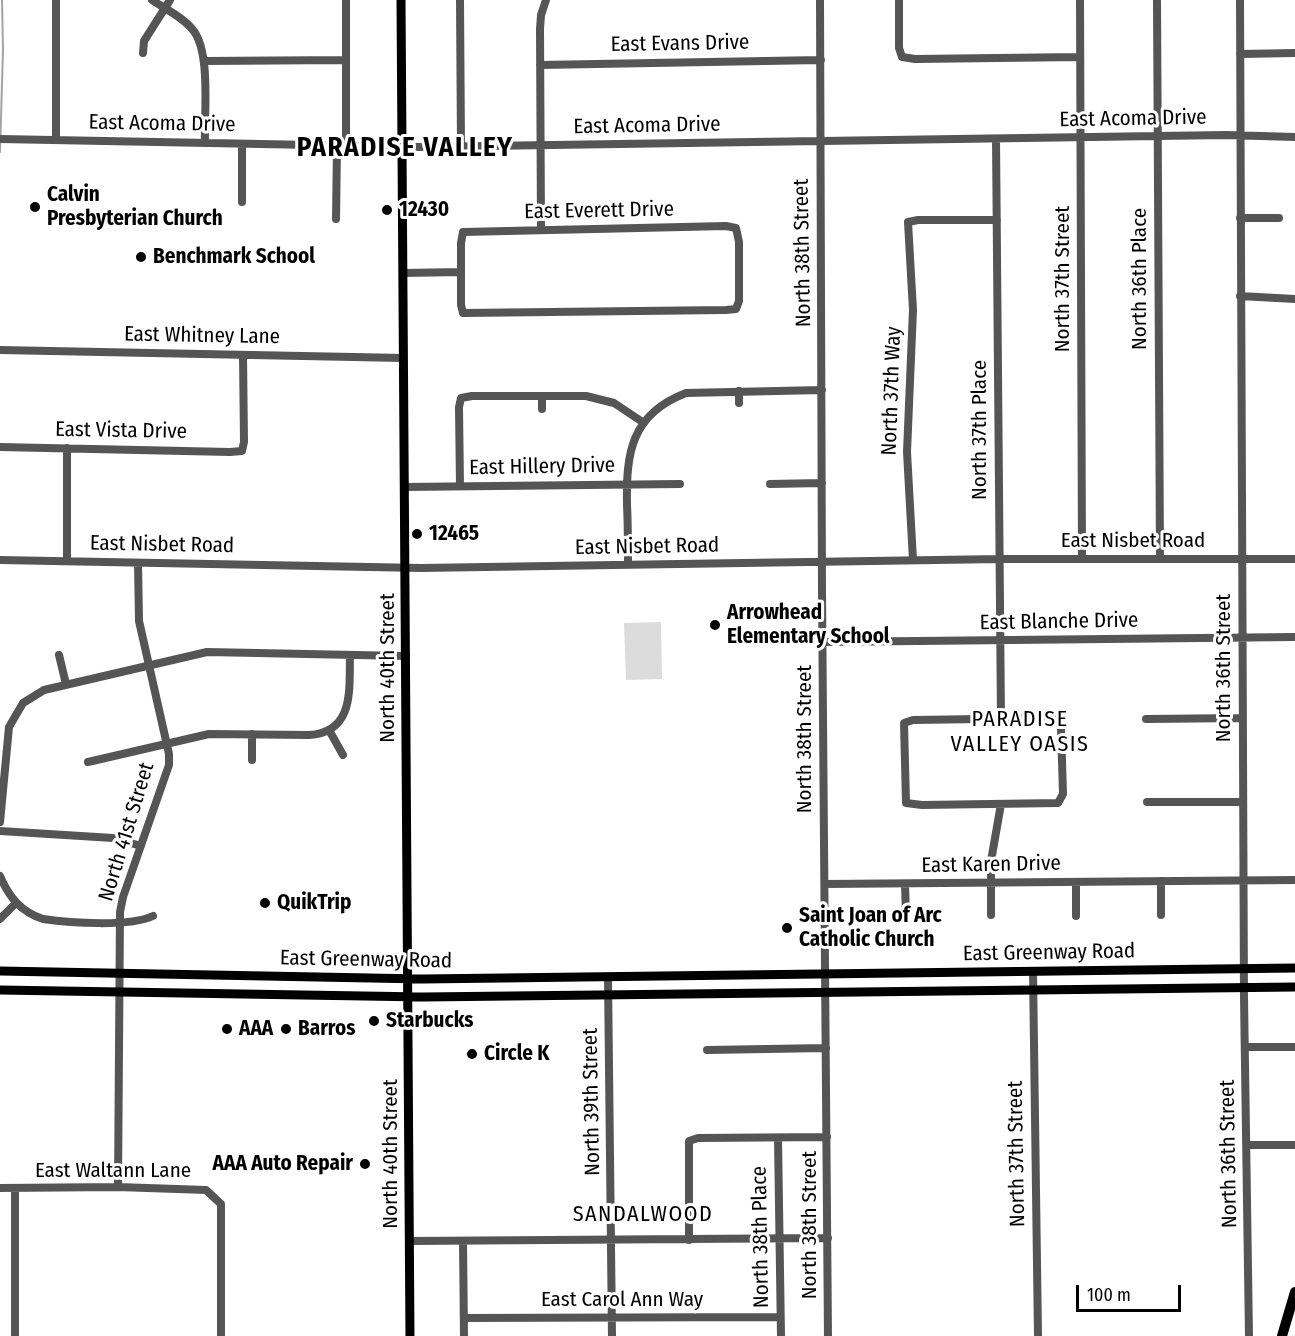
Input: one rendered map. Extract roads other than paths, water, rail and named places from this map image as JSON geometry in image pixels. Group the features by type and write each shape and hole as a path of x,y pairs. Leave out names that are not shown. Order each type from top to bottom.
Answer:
{"highway":[{"path":"1282,1336 1295,1292"}],"main road":[{"name":"North 40th Street","path":"402,0 410,1336"},
{"name":"East Greenway Road","path":"2,971 408,979 1295,968"},
{"path":"2,971 2,990"},
{"path":"731,975 731,994"},
{"name":"East Greenway Road","path":"2,990 408,997 1295,987"}],"street":[{"path":"56,0 56,140"},
{"path":"152,0 194,31 202,46 205,143"},
{"path":"143,54 144,41 170,0"},
{"path":"336,219 346,60 346,0"},
{"path":"460,0 461,147"},
{"path":"541,230 541,15 546,0"},
{"path":"820,0 820,142"},
{"path":"899,0 899,48 902,57 915,59 1080,57"},
{"name":"North 37th Street","path":"1080,0 1082,559"},
{"name":"North 36th Place","path":"1157,0 1160,558"},
{"name":"North 36th Street","path":"1240,0 1244,987 1249,1336"},
{"path":"1240,54 1295,54"},
{"path":"204,61 346,60"},
{"name":"East Evans Drive","path":"540,65 821,60"},
{"name":"East Acoma Drive","path":"0,139 461,147 1240,135 1295,137"},
{"name":"North 37th Place","path":"996,139 1001,720"},
{"name":"North 38th Street","path":"820,142 828,1336"},
{"path":"242,144 242,202"},
{"path":"1240,218 1279,218"},
{"name":"North 37th Way","path":"913,561 907,479 913,310 908,222 997,220"},
{"name":"East Everett Drive","path":"726,226 736,228 739,242 739,301 736,309 463,313 461,305 462,272 463,232 726,226"},
{"path":"403,273 462,272"},
{"path":"1240,296 1295,299"},
{"name":"East Whitney Lane","path":"0,350 404,358"},
{"name":"East Vista Drive","path":"0,447 242,451 244,442 243,355"},
{"path":"628,565 629,456 632,444 652,412 686,393 822,390"},
{"path":"739,391 739,403"},
{"path":"460,486 459,407 461,398 575,394 614,403 644,423"},
{"path":"542,396 542,409"},
{"path":"67,448 67,561"},
{"name":"East Hillery Drive","path":"404,487 680,483"},
{"path":"770,484 822,483"},
{"name":"East Nisbet Road","path":"0,560 405,568 1160,558 1295,559"},
{"name":"North 41st Street","path":"118,1187 119,973 123,897 169,765 167,743 139,621 138,563"},
{"name":"East Blanche Drive","path":"823,642 1295,638"},
{"path":"0,822 2,777 9,727 23,703 44,690 207,652 406,656"},
{"path":"59,655 66,684"},
{"path":"88,762 208,734 318,735 329,730 341,719 348,702 350,655"},
{"path":"1049,718 1058,720 1061,728 1063,794 1058,803 922,805 906,803 904,723 913,720 1001,720 1049,718"},
{"path":"1146,719 1243,718"},
{"path":"329,730 343,755"},
{"path":"252,734 252,760"},
{"path":"1147,802 1243,802"},
{"path":"991,915 991,861 1001,804"},
{"path":"0,831 113,838 141,846"},
{"path":"0,876 16,903 32,915 44,919 120,922 145,920 153,916"},
{"name":"East Karen Drive","path":"825,884 1295,880"},
{"path":"1161,881 1161,915"},
{"name":"East Karen Drive","path":"1076,882 1076,916"},
{"name":"East Karen Drive","path":"905,884 906,916"},
{"path":"0,919 16,903"},
{"name":"North 37th Street","path":"1033,971 1038,1336"},
{"name":"North 39th Street","path":"608,977 612,1336"},
{"path":"1245,1047 1295,1047"},
{"path":"707,1050 826,1048"},
{"path":"689,1240 689,1141 698,1138 827,1137"},
{"name":"North 38th Place","path":"778,1138 781,1336"},
{"path":"1247,1145 1295,1145"},
{"name":"East Waltann Lane","path":"0,1188 118,1187 206,1190 221,1204 221,1336"},
{"path":"15,1188 15,1336"},
{"path":"410,1241 828,1238"},
{"path":"464,1241 464,1336"},
{"name":"East Carol Ann Way","path":"464,1318 780,1317"}],"waterway":[{"path":"0,152 2,0"}],"place":[{"name":"Calvin Presbyterian Church","path":"35,207"},
{"name":"12430","path":"387,210"},
{"name":"Benchmark School","path":"141,257"},
{"name":"12465","path":"417,534"},
{"name":"Arrowhead Elementary School","path":"715,625"},
{"name":"QuikTrip","path":"265,903"},
{"name":"Saint Joan of Arc Catholic Church","path":"787,928"},
{"name":"Starbucks","path":"374,1021"},
{"name":"AAA","path":"227,1029"},
{"name":"Barros","path":"286,1029"},
{"name":"Circle K","path":"472,1054"},
{"name":"AAA Auto Repair","path":"365,1164"}],"district":[{"name":"PARADISE VALLEY","path":"405,148"},
{"name":"PARADISE VALLEY OASIS","path":"1020,732"},
{"name":"SANDALWOOD","path":"643,1215"}]}
